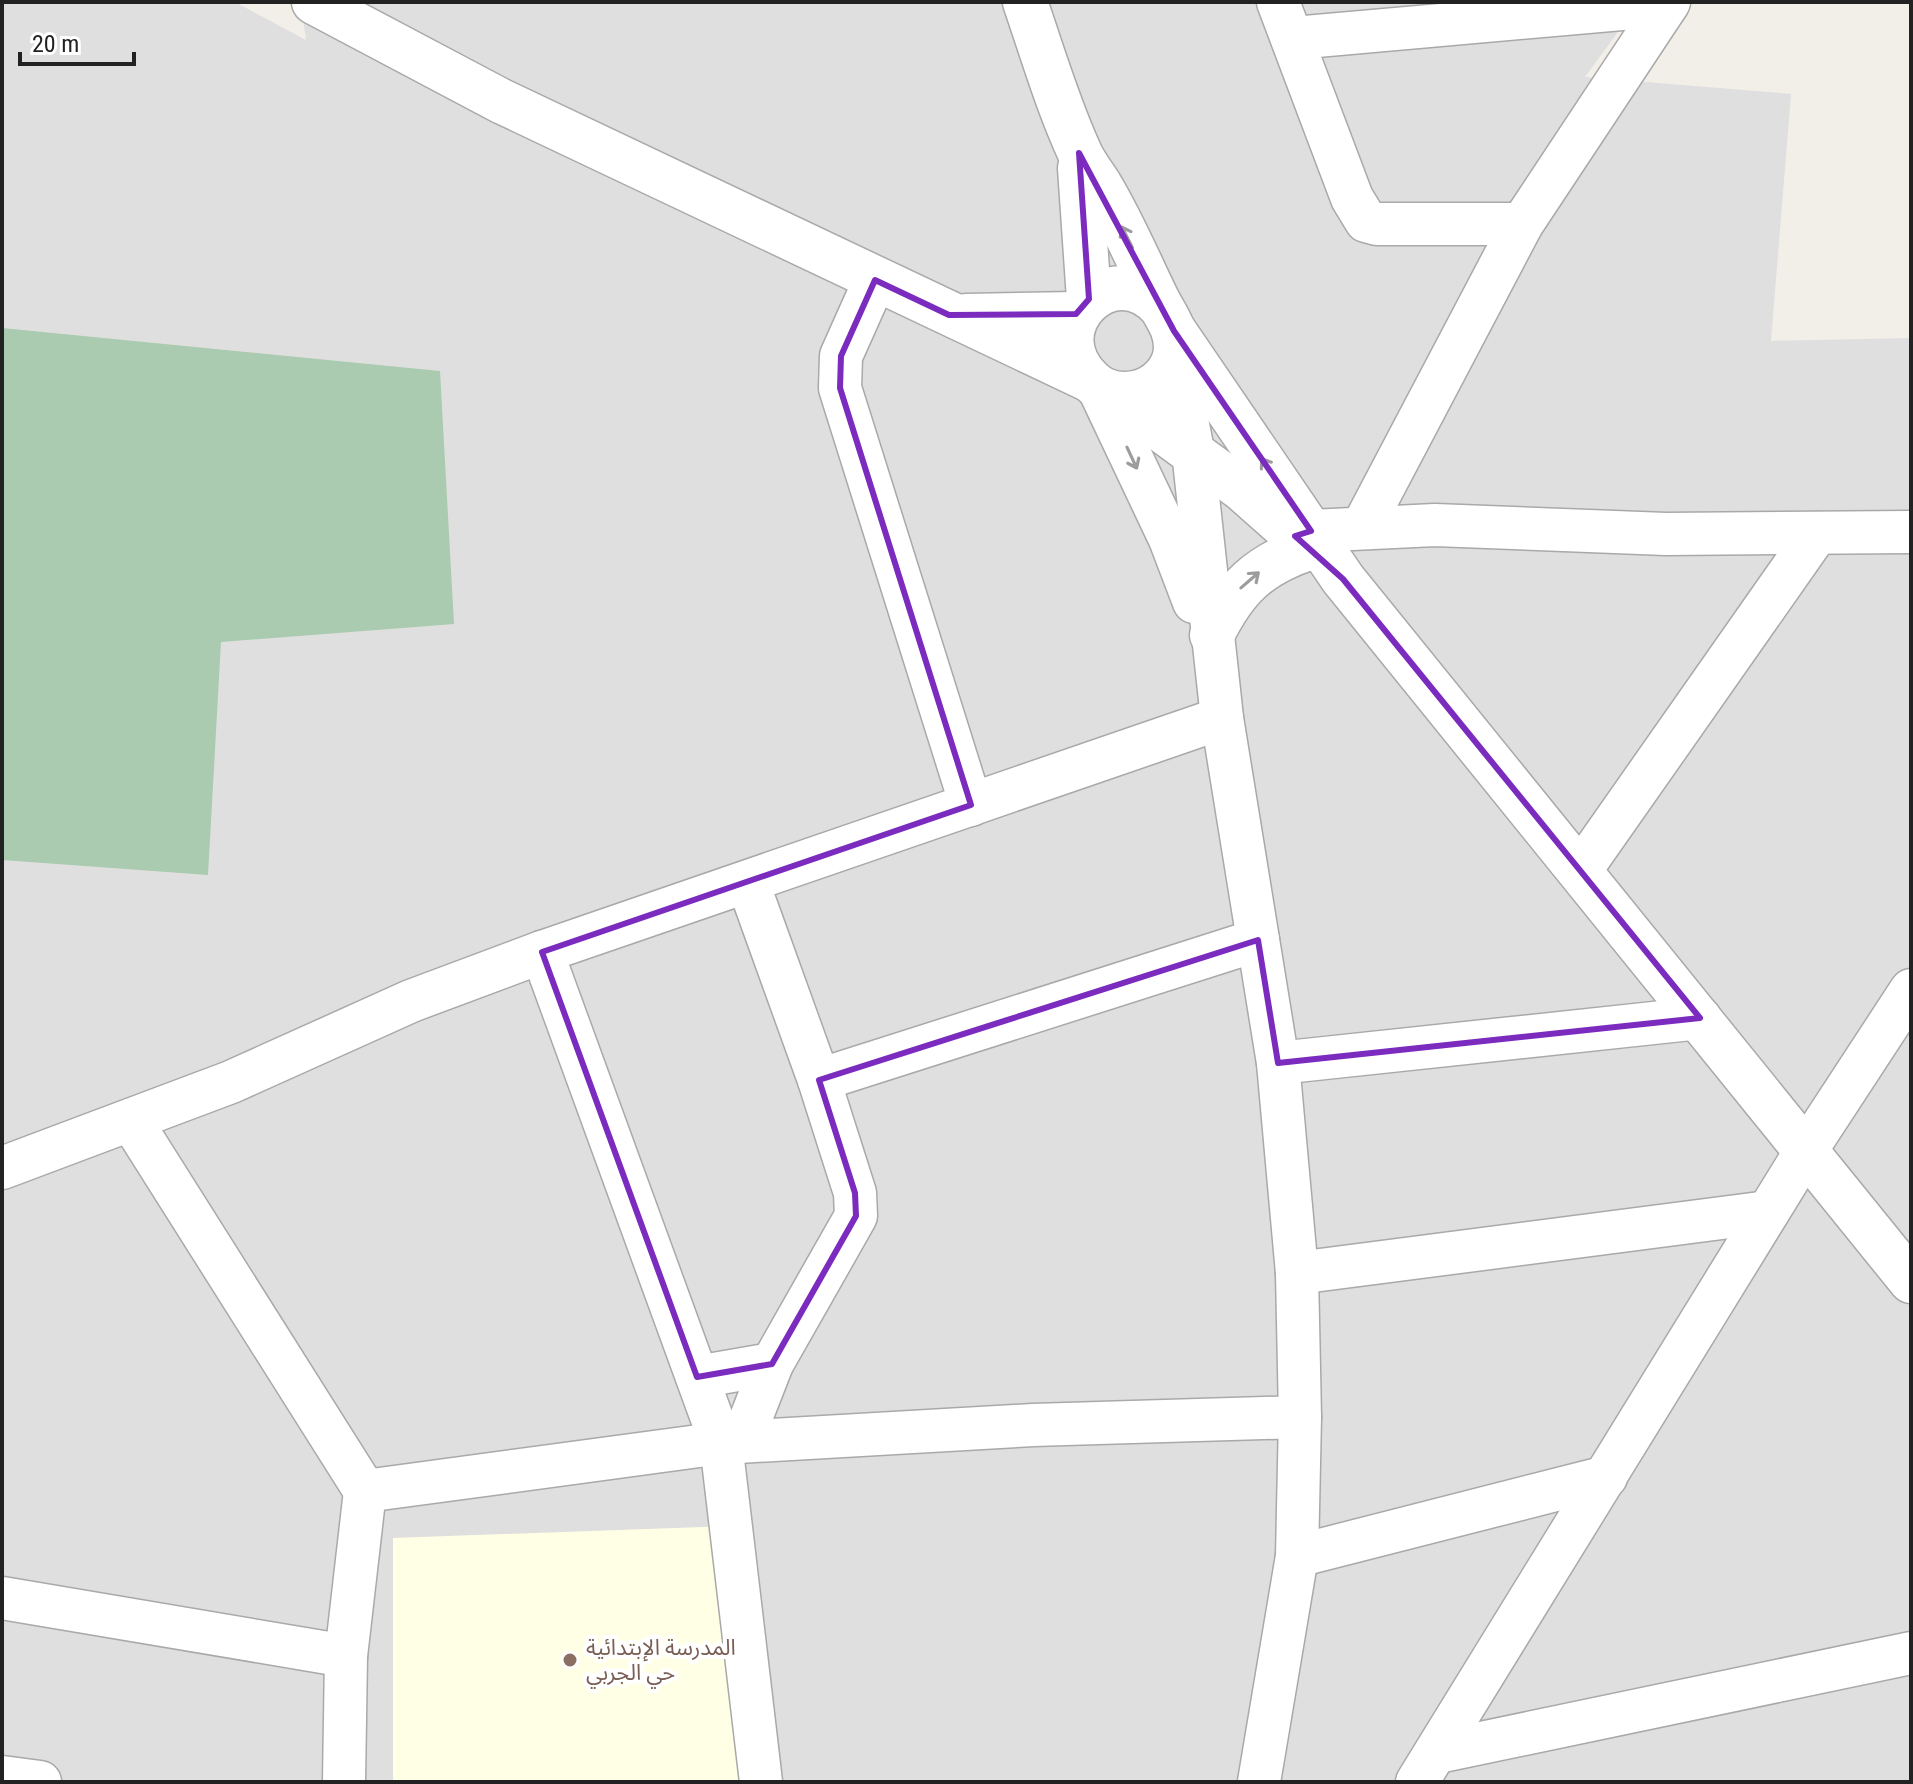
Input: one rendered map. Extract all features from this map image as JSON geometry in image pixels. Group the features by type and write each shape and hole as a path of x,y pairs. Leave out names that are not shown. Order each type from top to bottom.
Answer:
{"street":[{"path":"314,2 501,101 1099,386 1193,451 1305,538 1343,579 1911,1281"},
{"path":"1025,2 1079,153 1101,188 1170,331 1193,451 1222,718 1278,1063 1297,1273 1300,1417 1297,1556 1259,1782"},
{"path":"1522,224 1366,221 1352,198 1286,20 1668,4"},
{"path":"1362,528 1522,224 1668,4"},
{"path":"1079,153 1082,306 1073,328 1075,355 1099,386 1170,539 1213,646"},
{"path":"875,280 841,356 840,388 971,805"},
{"path":"949,315 1082,306 1111,290 1126,290 1152,298 1170,331 1305,538"},
{"path":"1099,386 1138,393 1151,388 1170,369 1170,331"},
{"path":"1213,646 1228,602 1247,581 1305,538 1362,528 1435,525 1666,534 1911,532"},
{"path":"1580,871 1817,533"},
{"path":"2,1168 132,1122 231,1082 411,1001 542,952 1222,718"},
{"path":"732,1442 772,1364 856,1216 855,1193 819,1080 748,883"},
{"path":"819,1080 1258,940"},
{"path":"542,952 697,1377 732,1442 761,1782"},
{"path":"1428,1767 1807,1149 1911,990"},
{"path":"1278,1063 1700,1018"},
{"path":"132,1122 365,1491 346,1656 344,1782"},
{"path":"1297,1273 1768,1212"},
{"path":"697,1377 772,1364"},
{"path":"365,1491 732,1442 1033,1425 1300,1417"},
{"path":"1297,1556 1606,1477"},
{"path":"2,1598 346,1656"},
{"path":"1428,1767 1911,1653"},
{"path":"2,1777 40,1782"}],"highlighted area":[{"path":"1079,153 1174,331 1311,531 1295,536 1343,579 1700,1018 1278,1063 1258,940 819,1080 855,1193 856,1216 772,1364 697,1377 542,952 971,805 840,388 841,356 875,280 949,315 1076,314 1089,299"}],"shaded area":[{"path":"2,2 235,2 306,40 301,2 1640,2 1585,77 1791,94 1771,341 1911,338 1911,1782 2,1782"},
{"path":"2,328 440,371 454,624 221,642 208,875 2,860"},
{"name":"المدرسة الإبتدائية حي الجربي","path":"731,1526 762,1782 393,1782 393,1538"}],"place":[{"name":"المدرسة الإبتدائية حي الجربي","path":"570,1660"}]}
